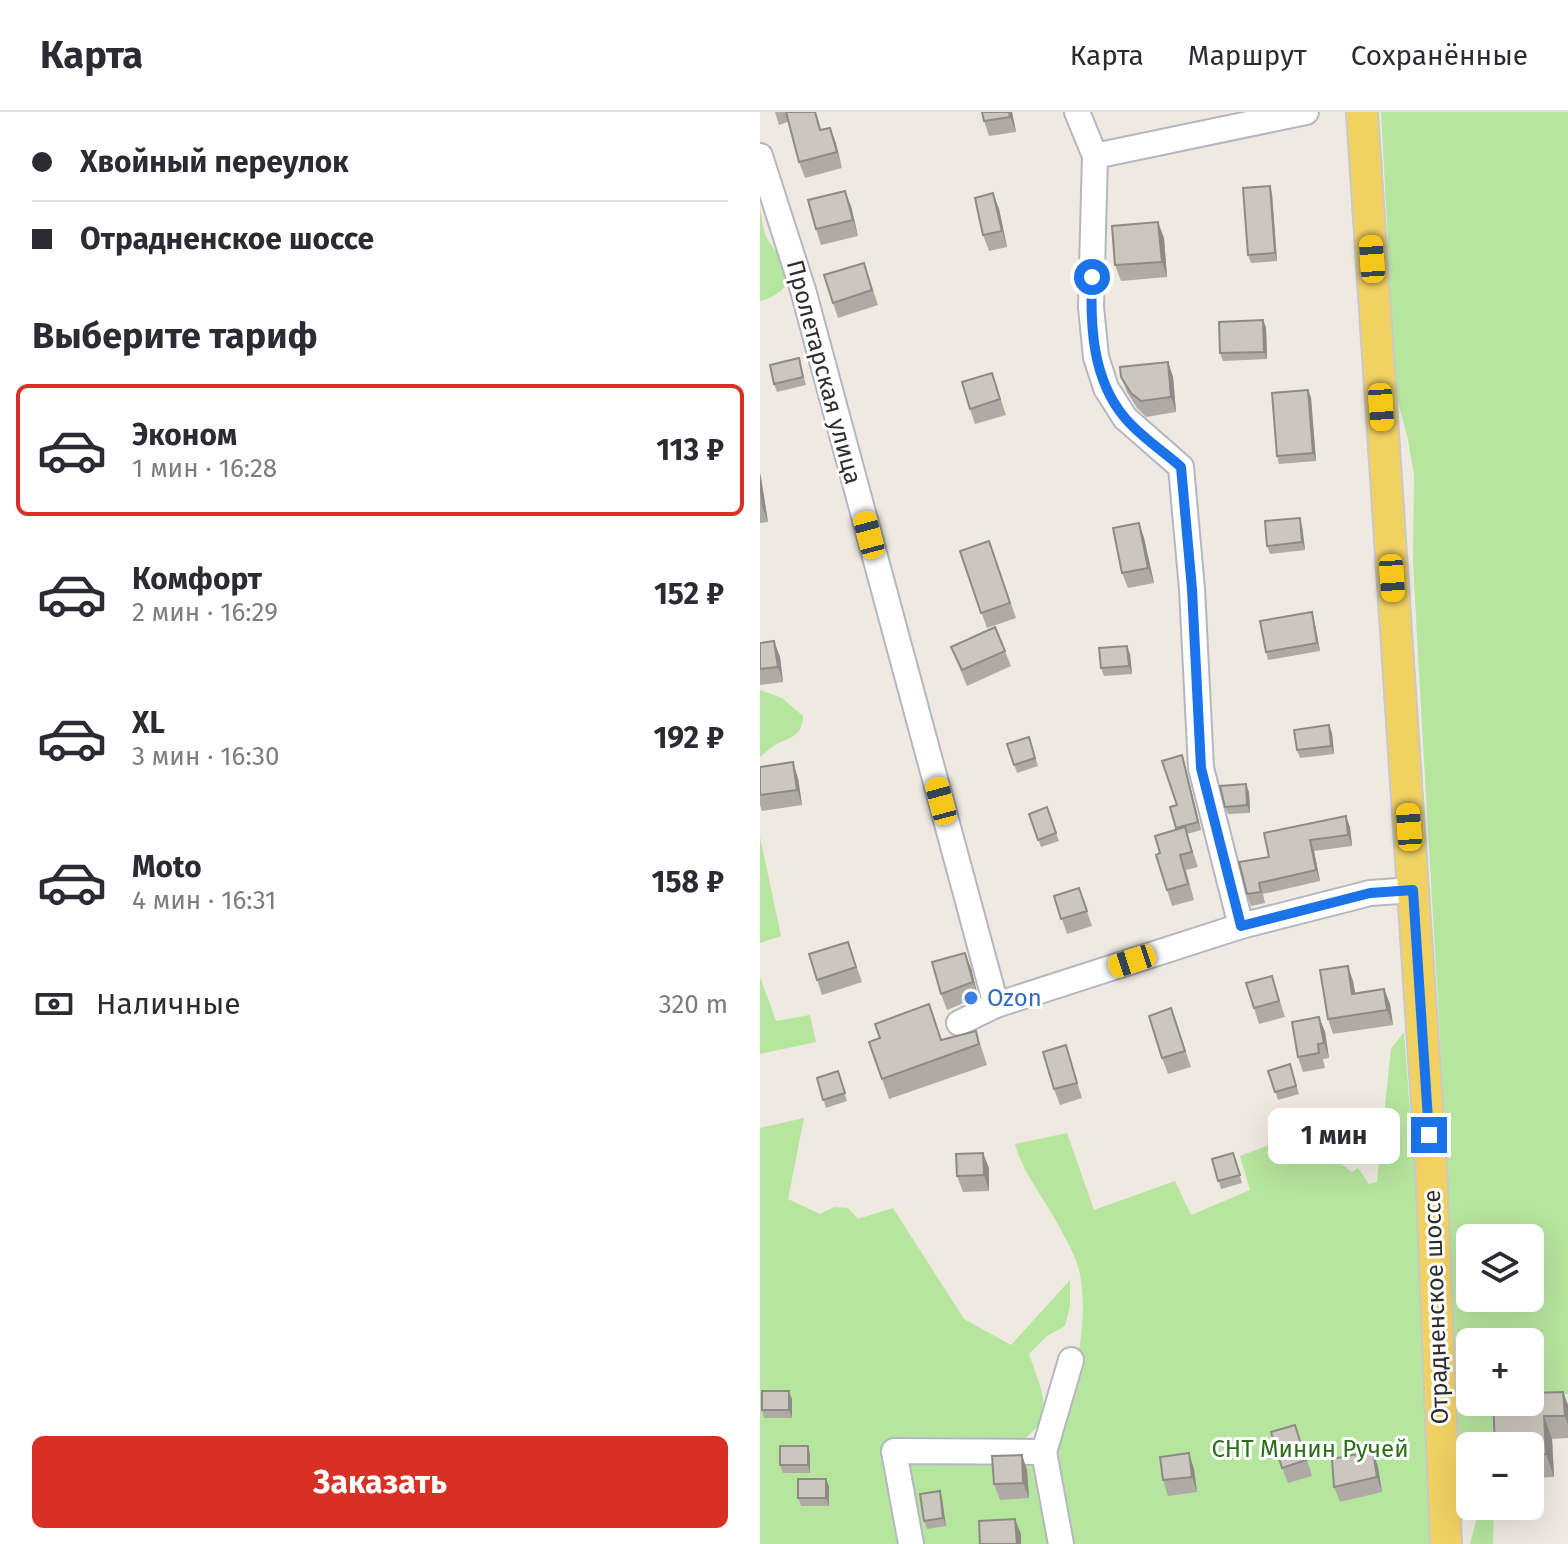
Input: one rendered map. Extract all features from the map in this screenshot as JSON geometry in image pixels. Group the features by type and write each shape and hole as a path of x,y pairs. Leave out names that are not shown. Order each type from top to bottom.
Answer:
{"main road":[{"name":"Отрадненское шоссе","path":"1362,112 1431,1165 1446,1544"}],"street":[{"path":"1077,112 1095,156 1091,307 1096,357 1106,388 1125,418 1181,467 1192,589 1201,768 1241,926"},
{"path":"1095,156 1306,112"},
{"name":"Пролетарская улица","path":"760,156 803,290 996,1005"},
{"path":"959,1023 996,1005 1241,926 1370,893 1413,890"},
{"path":"1061,1544 1044,1452 1071,1360"},
{"path":"911,1544 894,1451 1044,1452"}],"green space":[{"path":"1381,112 1568,112 1568,1394 1544,1394 1544,1328 1456,1328 1456,1360 1413,562 1414,474 1396,395"},
{"path":"760,209 767,239 787,266 789,278 783,289 760,301"},
{"path":"760,690 782,698 803,716 801,728 796,734 760,757"},
{"path":"760,837 781,936 760,943"},
{"path":"760,977 776,1021 810,1015 816,1042 760,1054"},
{"name":"СНТ Минин Ручей","path":"1404,1032 1431,1387 1435,1544 760,1544 760,1128 804,1118 788,1199 820,1214 834,1207 848,1208 858,1219 893,1208 964,1319 1011,1345 1070,1280 1070,1306 1065,1326 1047,1336 1029,1354 1041,1390 1043,1411 1040,1422 1022,1440 1056,1444 1080,1343 1081,1281 1071,1249 1029,1177 1015,1144 1067,1133 1094,1210 1175,1181 1191,1215 1250,1190 1240,1156 1314,1128 1332,1157 1352,1172 1358,1168 1369,1184 1377,1182 1391,1049"},
{"path":"1458,1416 1492,1416 1493,1432 1459,1432"},
{"path":"1476,1520 1494,1520 1493,1544 1470,1544"}],"building":[{"path":"786,112 815,112 820,130 830,128 837,152 799,162"},
{"path":"982,112 1009,112 1010,117 984,121"},
{"path":"1270,186 1275,253 1248,255 1243,188"},
{"path":"845,191 853,220 816,229 808,200"},
{"path":"993,193 1002,231 983,235 975,198"},
{"path":"1158,222 1162,262 1115,265 1112,226"},
{"path":"864,263 872,290 833,303 824,275"},
{"path":"1263,320 1264,352 1220,353 1219,322"},
{"path":"799,358 803,377 774,384 770,365"},
{"path":"1168,362 1171,397 1141,401 1131,393 1121,377 1120,367"},
{"path":"992,373 1000,399 970,409 962,382"},
{"path":"1308,390 1313,453 1277,456 1272,393"},
{"path":"1300,518 1302,542 1267,546 1265,521"},
{"path":"1139,523 1148,568 1122,573 1113,528"},
{"path":"989,541 1010,603 981,613 960,551"},
{"path":"1312,612 1317,643 1266,652 1260,621"},
{"path":"995,627 1005,651 962,670 951,647"},
{"path":"774,641 778,667 760,669 760,643"},
{"path":"1127,646 1129,666 1101,668 1099,648"},
{"path":"1329,725 1331,746 1297,750 1294,730"},
{"path":"1029,737 1035,758 1014,765 1007,744"},
{"path":"1182,755 1198,822 1176,828 1170,807 1177,805 1162,761"},
{"path":"793,762 797,790 760,795 760,767"},
{"path":"1246,784 1247,805 1225,807 1220,786"},
{"path":"1047,807 1056,833 1038,840 1029,814"},
{"path":"1346,816 1348,835 1310,840 1316,870 1259,883 1261,892 1247,894 1239,862 1269,857 1264,833"},
{"path":"1185,827 1192,852 1180,855 1188,884 1167,890 1156,855 1160,853 1155,836"},
{"path":"1079,888 1087,911 1061,919 1054,896"},
{"path":"848,942 856,967 817,980 809,954"},
{"path":"965,953 973,982 941,994 932,962"},
{"path":"1348,966 1352,994 1384,989 1387,1010 1328,1019 1320,970"},
{"path":"1272,976 1279,1001 1254,1008 1246,983"},
{"path":"929,1004 941,1040 976,1031 979,1044 882,1079 869,1042 880,1038 875,1024"},
{"path":"1171,1008 1185,1051 1162,1058 1149,1016"},
{"path":"1319,1017 1324,1043 1318,1044 1319,1053 1298,1057 1292,1022"},
{"path":"1066,1045 1077,1083 1054,1089 1043,1052"},
{"path":"1290,1064 1296,1086 1275,1092 1268,1071"},
{"path":"838,1071 845,1093 823,1100 817,1078"},
{"path":"983,1153 984,1175 957,1176 956,1154"},
{"path":"1233,1153 1240,1175 1218,1181 1212,1159"},
{"path":"762,1391 789,1391 789,1410 762,1410"},
{"path":"1563,1392 1565,1416 1544,1416 1544,1393"},
{"path":"1494,1416 1544,1416 1546,1454 1544,1432 1494,1432"},
{"path":"1295,1425 1306,1460 1282,1468 1271,1432"},
{"path":"780,1446 808,1446 808,1465 780,1465"},
{"path":"1373,1451 1377,1477 1334,1487 1332,1459"},
{"path":"1189,1453 1192,1477 1163,1480 1160,1457"},
{"path":"1022,1455 1023,1483 994,1484 992,1456"},
{"path":"798,1479 826,1479 826,1498 798,1498"},
{"path":"940,1491 943,1518 924,1521 920,1494"},
{"path":"1015,1519 1017,1544 980,1544 979,1521"}],"place":[{"name":"Ozon","path":"971,998"}],"route":[{"path":"1092,277 1091,307 1096,357 1106,388 1125,418 1181,467 1192,589 1201,768 1241,926 1370,893 1413,890 1429,1135"}]}
